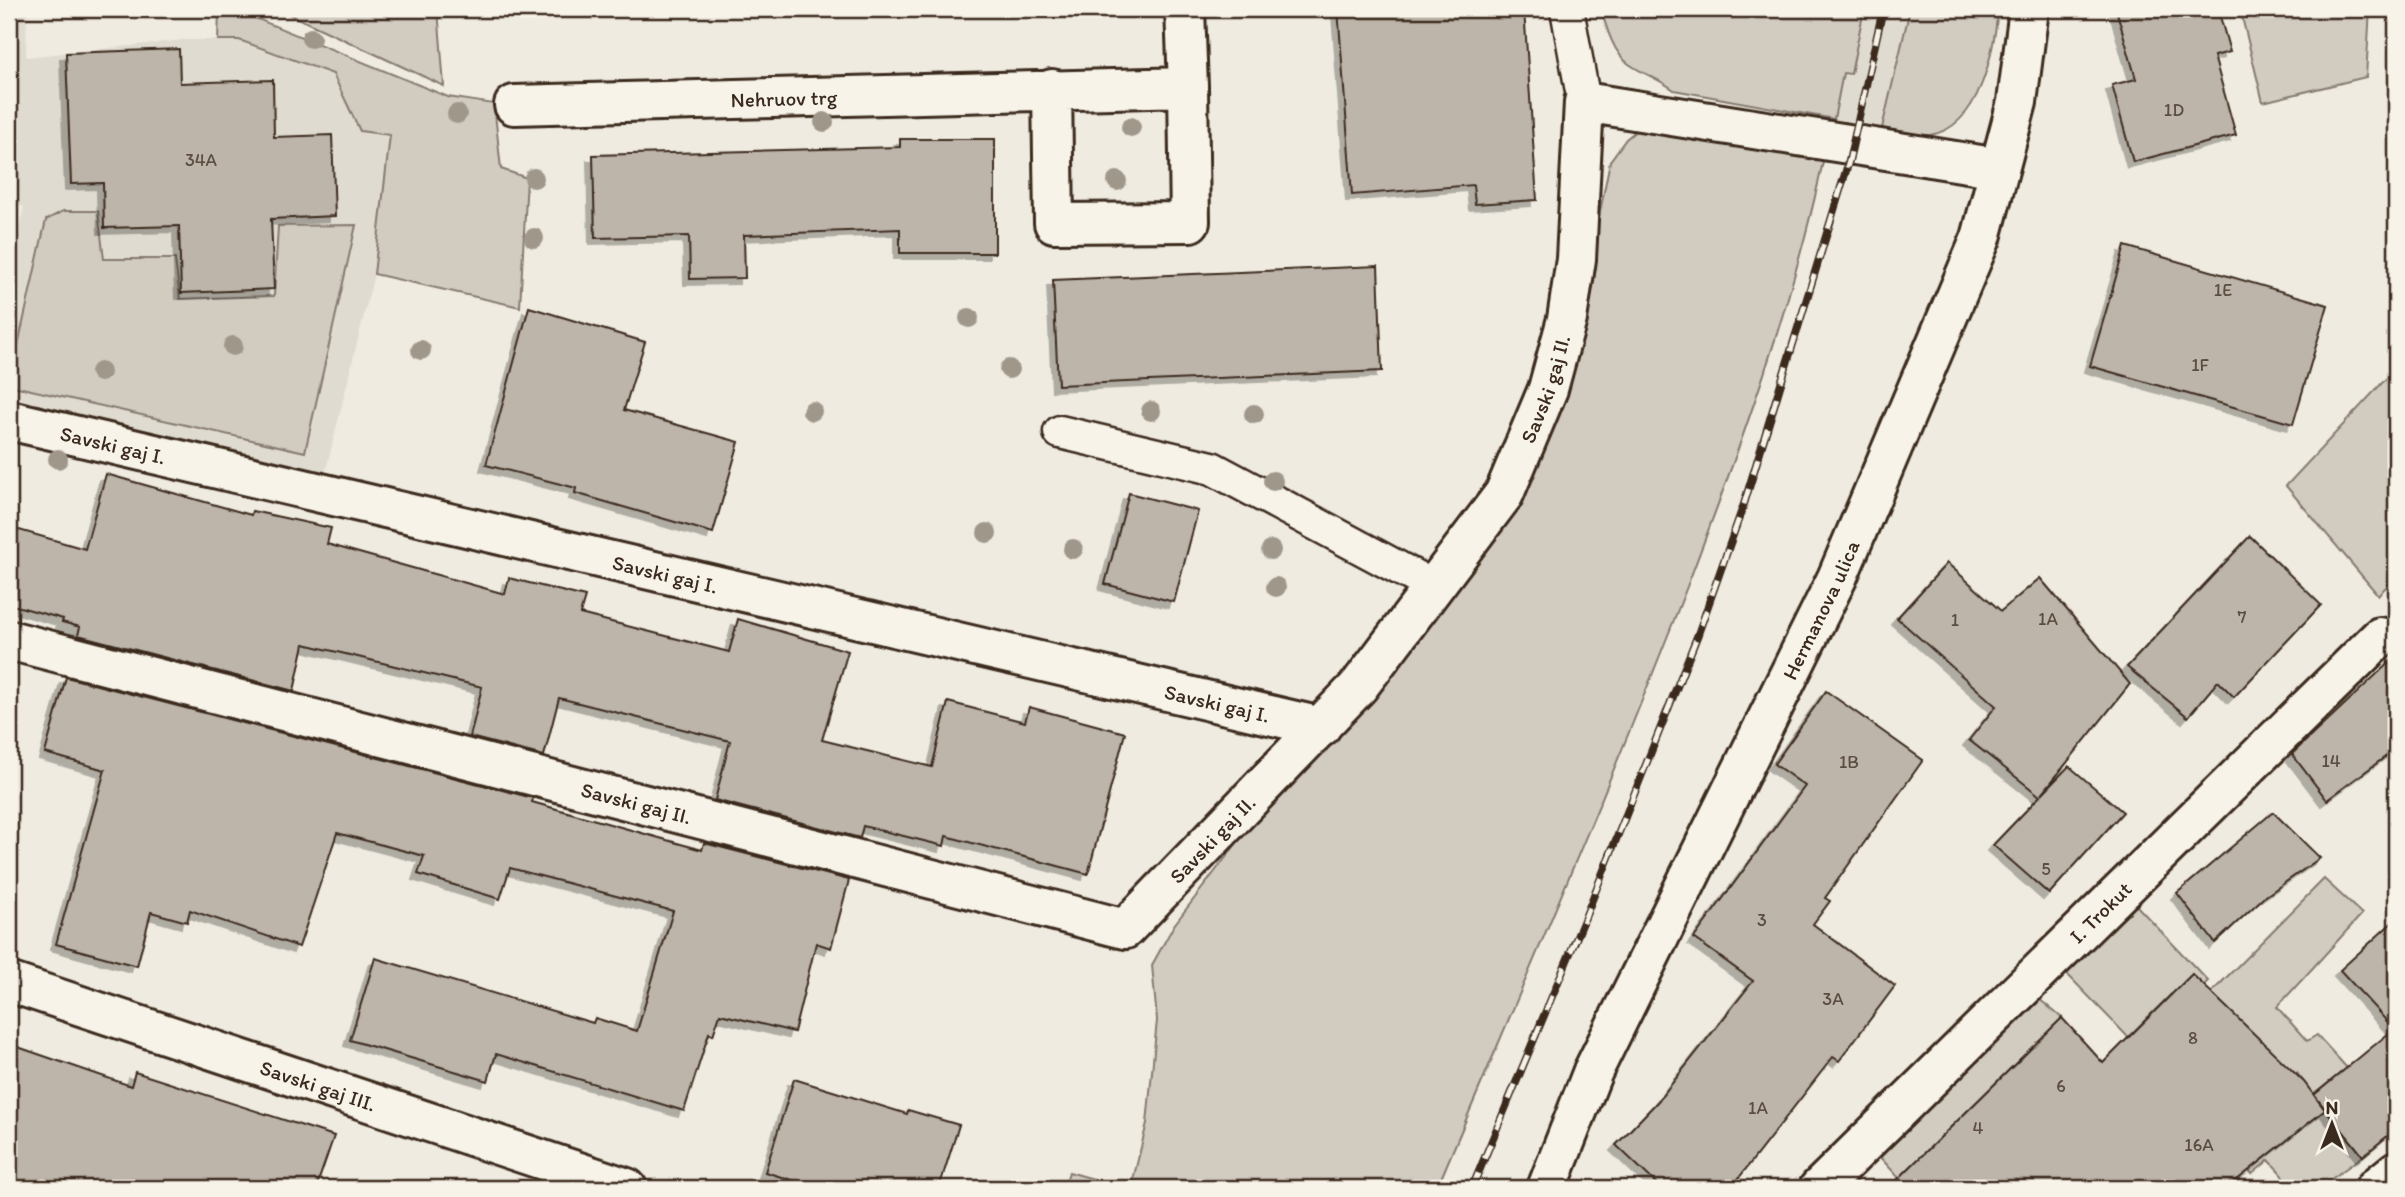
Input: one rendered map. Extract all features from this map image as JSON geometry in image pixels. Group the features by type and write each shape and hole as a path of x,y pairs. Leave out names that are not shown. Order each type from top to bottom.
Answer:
{"street":[{"path":"1052,89 1054,223 1190,222 1185,9"},
{"name":"Hermanova ulica","path":"1547,1188 1593,1071 1837,578 1982,238 2017,102 2029,9"},
{"name":"Nehruov trg","path":"514,105 1188,87"},
{"path":"1584,102 2000,168"},
{"name":"Savski gaj II.","path":"9,640 1125,929 1359,686 1436,588 1504,494 1548,388 1567,319 1576,259 1584,102"},
{"name":"Savski gaj I.","path":"9,420 1321,727"},
{"name":"I. Trokut","path":"1819,1188 2380,637"},
{"name":"Savski gaj III.","path":"9,982 627,1188"},
{"path":"2375,1188 2396,1171"}],"lane":[{"path":"1567,9 1584,102"},
{"path":"1060,432 1212,468 1436,588"}],"shaded area":[{"path":"9,9 27,9 26,57 183,40 239,40 333,74 360,131 390,135 374,274 324,478 9,409 9,271 24,207 9,203"},
{"path":"278,9 438,9 444,86"},
{"path":"1601,9 1864,9 1851,74 1843,73 1834,119 1674,90 1623,59 1611,39"},
{"path":"1864,9 1910,9 1882,128 1834,119 1843,73 1851,73"},
{"path":"1910,9 1998,9 1988,64 1973,102 1962,118 1947,129 1930,135 1882,128"},
{"path":"2240,9 2370,9 2366,77 2263,102"},
{"path":"238,11 448,97 494,104 501,169 527,178 520,307 374,274 390,135 360,131 333,74 239,40 218,40 219,12"},
{"path":"1643,125 1824,157 1781,320 1708,532 1596,812 1437,1188 1131,1188 1147,1123 1157,1020 1152,965 1174,925 1270,800 1496,537 1548,421 1576,335 1610,161 1626,139"},
{"path":"63,211 98,211 104,259 175,259 180,299 274,296 278,226 356,225 305,452 9,385 46,220"},
{"path":"2396,368 2396,577 2378,595 2286,486"},
{"path":"2324,879 2362,914 2277,1007 2307,1041 2317,1035 2347,1068 2313,1095 2297,1073 2271,1094 2299,1130 2325,1109 2363,1156 2319,1188 2294,1188 2269,1160 2252,1174 2204,1117 2120,1188 2067,1188 2060,1181 2211,993"},
{"path":"2135,904 2208,981 2184,1005 2171,994 2128,1037 2065,972"},
{"path":"2038,998 2062,1018 1899,1178 1878,1155"},
{"path":"1069,1172 1125,1188 1064,1188"}],"building":[{"path":"1338,9 1524,9 1537,200 1475,204 1473,185 1352,195"},
{"path":"2116,9 2218,9 2230,52 2214,56 2236,135 2133,162 2112,85 2136,79"},
{"path":"179,49 180,83 273,80 274,137 332,135 335,216 271,219 274,289 181,293 179,226 104,228 103,183 71,184 66,53"},
{"path":"900,139 995,139 995,253 900,253 900,229 744,235 745,278 690,279 689,236 595,238 593,155 900,147"},
{"path":"2125,246 2328,305 2293,424 2090,366"},
{"path":"1378,266 1382,371 1058,385 1053,280"},
{"path":"529,307 645,342 624,410 739,442 713,533 575,493 576,488 486,465"},
{"path":"106,474 251,515 252,511 331,528 327,544 505,594 509,578 585,597 580,614 729,652 738,619 848,651 822,740 932,767 948,702 1025,722 1029,707 1125,733 1088,874 946,836 944,846 863,826 860,838 715,800 730,741 559,698 544,756 470,737 482,687 304,644 294,691 78,635 80,627 62,622 63,619 9,604 9,527 85,549"},
{"path":"1129,493 1198,511 1174,602 1105,584"},
{"path":"2250,536 2321,605 2234,697 2218,681 2188,717 2127,667"},
{"path":"1947,563 2001,611 2040,578 2130,684 2041,795 2069,766 2123,812 2049,894 1993,845 2040,796 1969,740 1996,706 1897,618"},
{"path":"2396,656 2396,749 2327,800 2292,754"},
{"path":"66,677 533,798 532,802 702,850 704,843 849,880 831,948 816,943 794,1032 720,1014 713,1035 709,1033 684,1111 496,1054 488,1081 350,1040 375,958 593,1023 595,1018 637,1031 673,911 510,868 500,899 418,874 424,856 337,833 299,947 190,910 187,922 151,912 137,966 56,944 105,770 45,753"},
{"path":"1826,691 1923,760 1825,898 1830,901 1813,924 1895,986 1839,1061 1833,1057 1731,1188 1661,1188 1616,1145 1658,1101 1753,981 1694,938 1805,786 1774,764"},
{"path":"2273,812 2320,858 2263,898 2215,943 2177,893"},
{"path":"2396,919 2396,1129 2363,1156 2314,1095 2394,1029 2340,970"},
{"path":"2192,974 2304,1082 2325,1110 2227,1188 1889,1188 2062,1018 2103,1063"},
{"path":"9,1044 131,1086 135,1072 334,1136 316,1188 9,1188"},
{"path":"794,1079 907,1114 908,1110 959,1125 939,1188 818,1188 765,1172"}],"railway":[{"path":"1472,1188 1586,915 1698,634 1744,504 1849,161 1883,9"}]}
